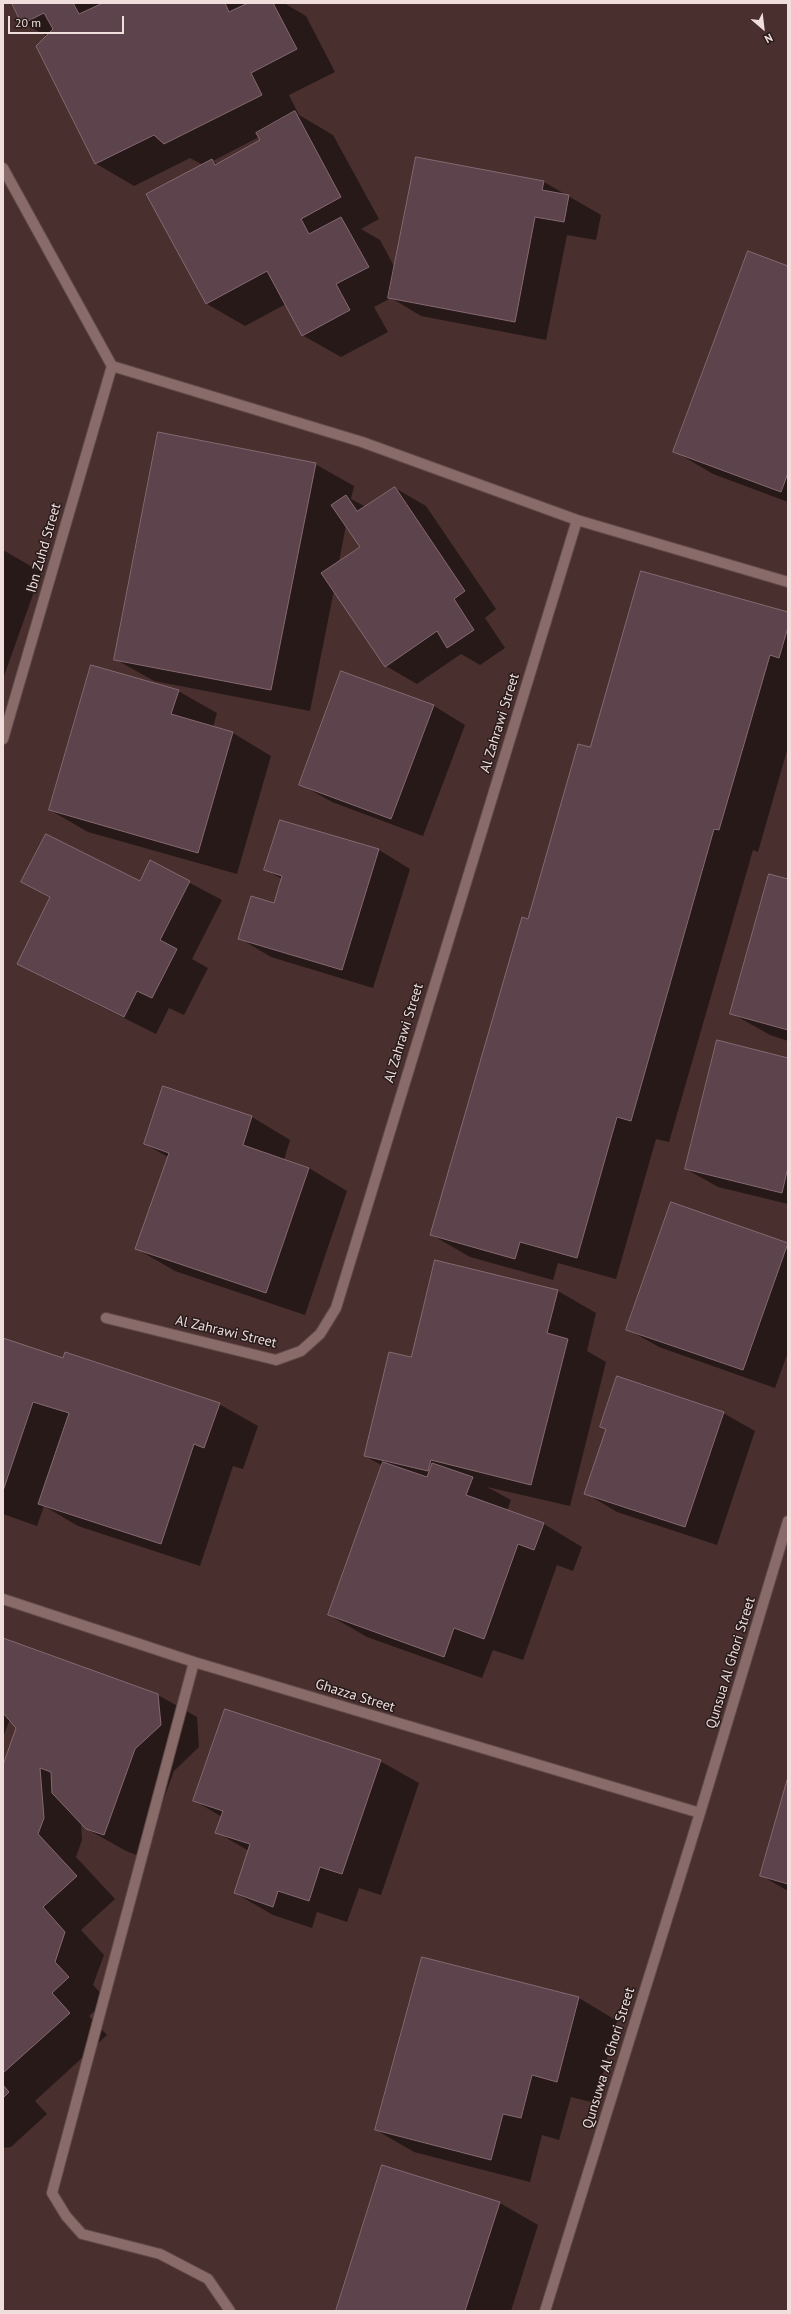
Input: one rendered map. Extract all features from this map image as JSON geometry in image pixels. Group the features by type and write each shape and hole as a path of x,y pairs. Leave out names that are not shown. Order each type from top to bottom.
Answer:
{"street":[{"path":"3,168 112,366 362,442 577,520 788,582"},
{"name":"Ibn Zuhd Street","path":"3,739 112,366"},
{"name":"Al Zahrawi Street","path":"106,1318 276,1360 302,1351 320,1334 336,1308 577,520"},
{"name":"Qunsua Al Ghori Street","path":"700,1813 788,1521"},
{"name":"Ghazza Street","path":"3,1599 194,1662 700,1813"},
{"path":"194,1662 52,2193 66,2216 82,2234 160,2254 208,2279 230,2311"},
{"name":"Qunsuwa Al Ghori Street","path":"545,2311 700,1813"}],"building":[{"path":"12,3 73,3 79,14 103,3 225,3 229,12 248,3 273,3 297,49 251,73 262,95 164,144 154,135 95,164 36,46 53,29 44,13 22,24"},
{"path":"295,111 341,197 301,219 309,234 341,217 369,267 336,284 350,310 302,336 267,271 206,304 146,194 212,159 215,165 260,140 256,133"},
{"path":"416,157 544,181 542,190 569,195 564,222 535,217 515,322 388,298"},
{"path":"748,251 788,266 788,473 781,492 673,452"},
{"path":"158,432 316,463 271,690 114,660"},
{"path":"395,487 465,591 454,599 474,630 447,648 437,631 385,667 321,573 360,547 331,505 346,495 357,511"},
{"path":"641,571 788,612 788,627 779,658 770,655 719,830 714,829 631,1121 617,1117 577,1258 520,1242 515,1259 430,1235 522,917 528,919 578,744 590,747"},
{"path":"91,665 179,690 171,714 233,732 198,853 49,810"},
{"path":"341,671 434,705 391,819 299,785"},
{"path":"280,820 379,849 342,970 238,939 251,896 274,903 282,876 264,870"},
{"path":"46,834 140,881 150,860 190,881 160,940 177,949 152,998 137,991 124,1017 17,964 50,897 21,882"},
{"path":"769,874 788,879 788,1030 730,1014"},
{"path":"717,1040 788,1058 788,1167 782,1193 685,1169"},
{"path":"163,1086 252,1116 243,1145 309,1168 266,1293 135,1249 169,1153 144,1144"},
{"path":"671,1202 788,1243 743,1370 626,1330"},
{"path":"435,1260 558,1290 547,1333 568,1339 531,1485 431,1460 428,1471 364,1456 389,1352 411,1357"},
{"path":"3,1338 63,1358 65,1352 220,1403 204,1448 194,1444 161,1544 38,1504 69,1413 33,1402 3,1491"},
{"path":"617,1376 724,1412 685,1527 584,1494 606,1429 600,1427"},
{"path":"383,1462 427,1477 432,1463 473,1477 466,1495 544,1523 534,1550 518,1544 484,1639 454,1628 444,1657 328,1615"},
{"path":"3,1638 158,1694 161,1725 135,1749 104,1835 86,1829 52,1793 51,1772 40,1768 44,1818 38,1834 77,1876 43,1907 65,1932 55,1962 69,1977 52,1993 70,2013 3,2073 3,1765 16,1728 3,1713"},
{"path":"225,1709 381,1760 342,1874 320,1867 309,1901 278,1891 273,1907 234,1893 250,1844 215,1833 223,1811 193,1801"},
{"path":"788,1777 788,1884 760,1876"},
{"path":"422,1957 579,1997 557,2082 532,2075 521,2118 503,2114 491,2160 375,2130"},
{"path":"3,2085 9,2092 3,2098"},
{"path":"382,2165 500,2202 465,2311 336,2311"}]}
